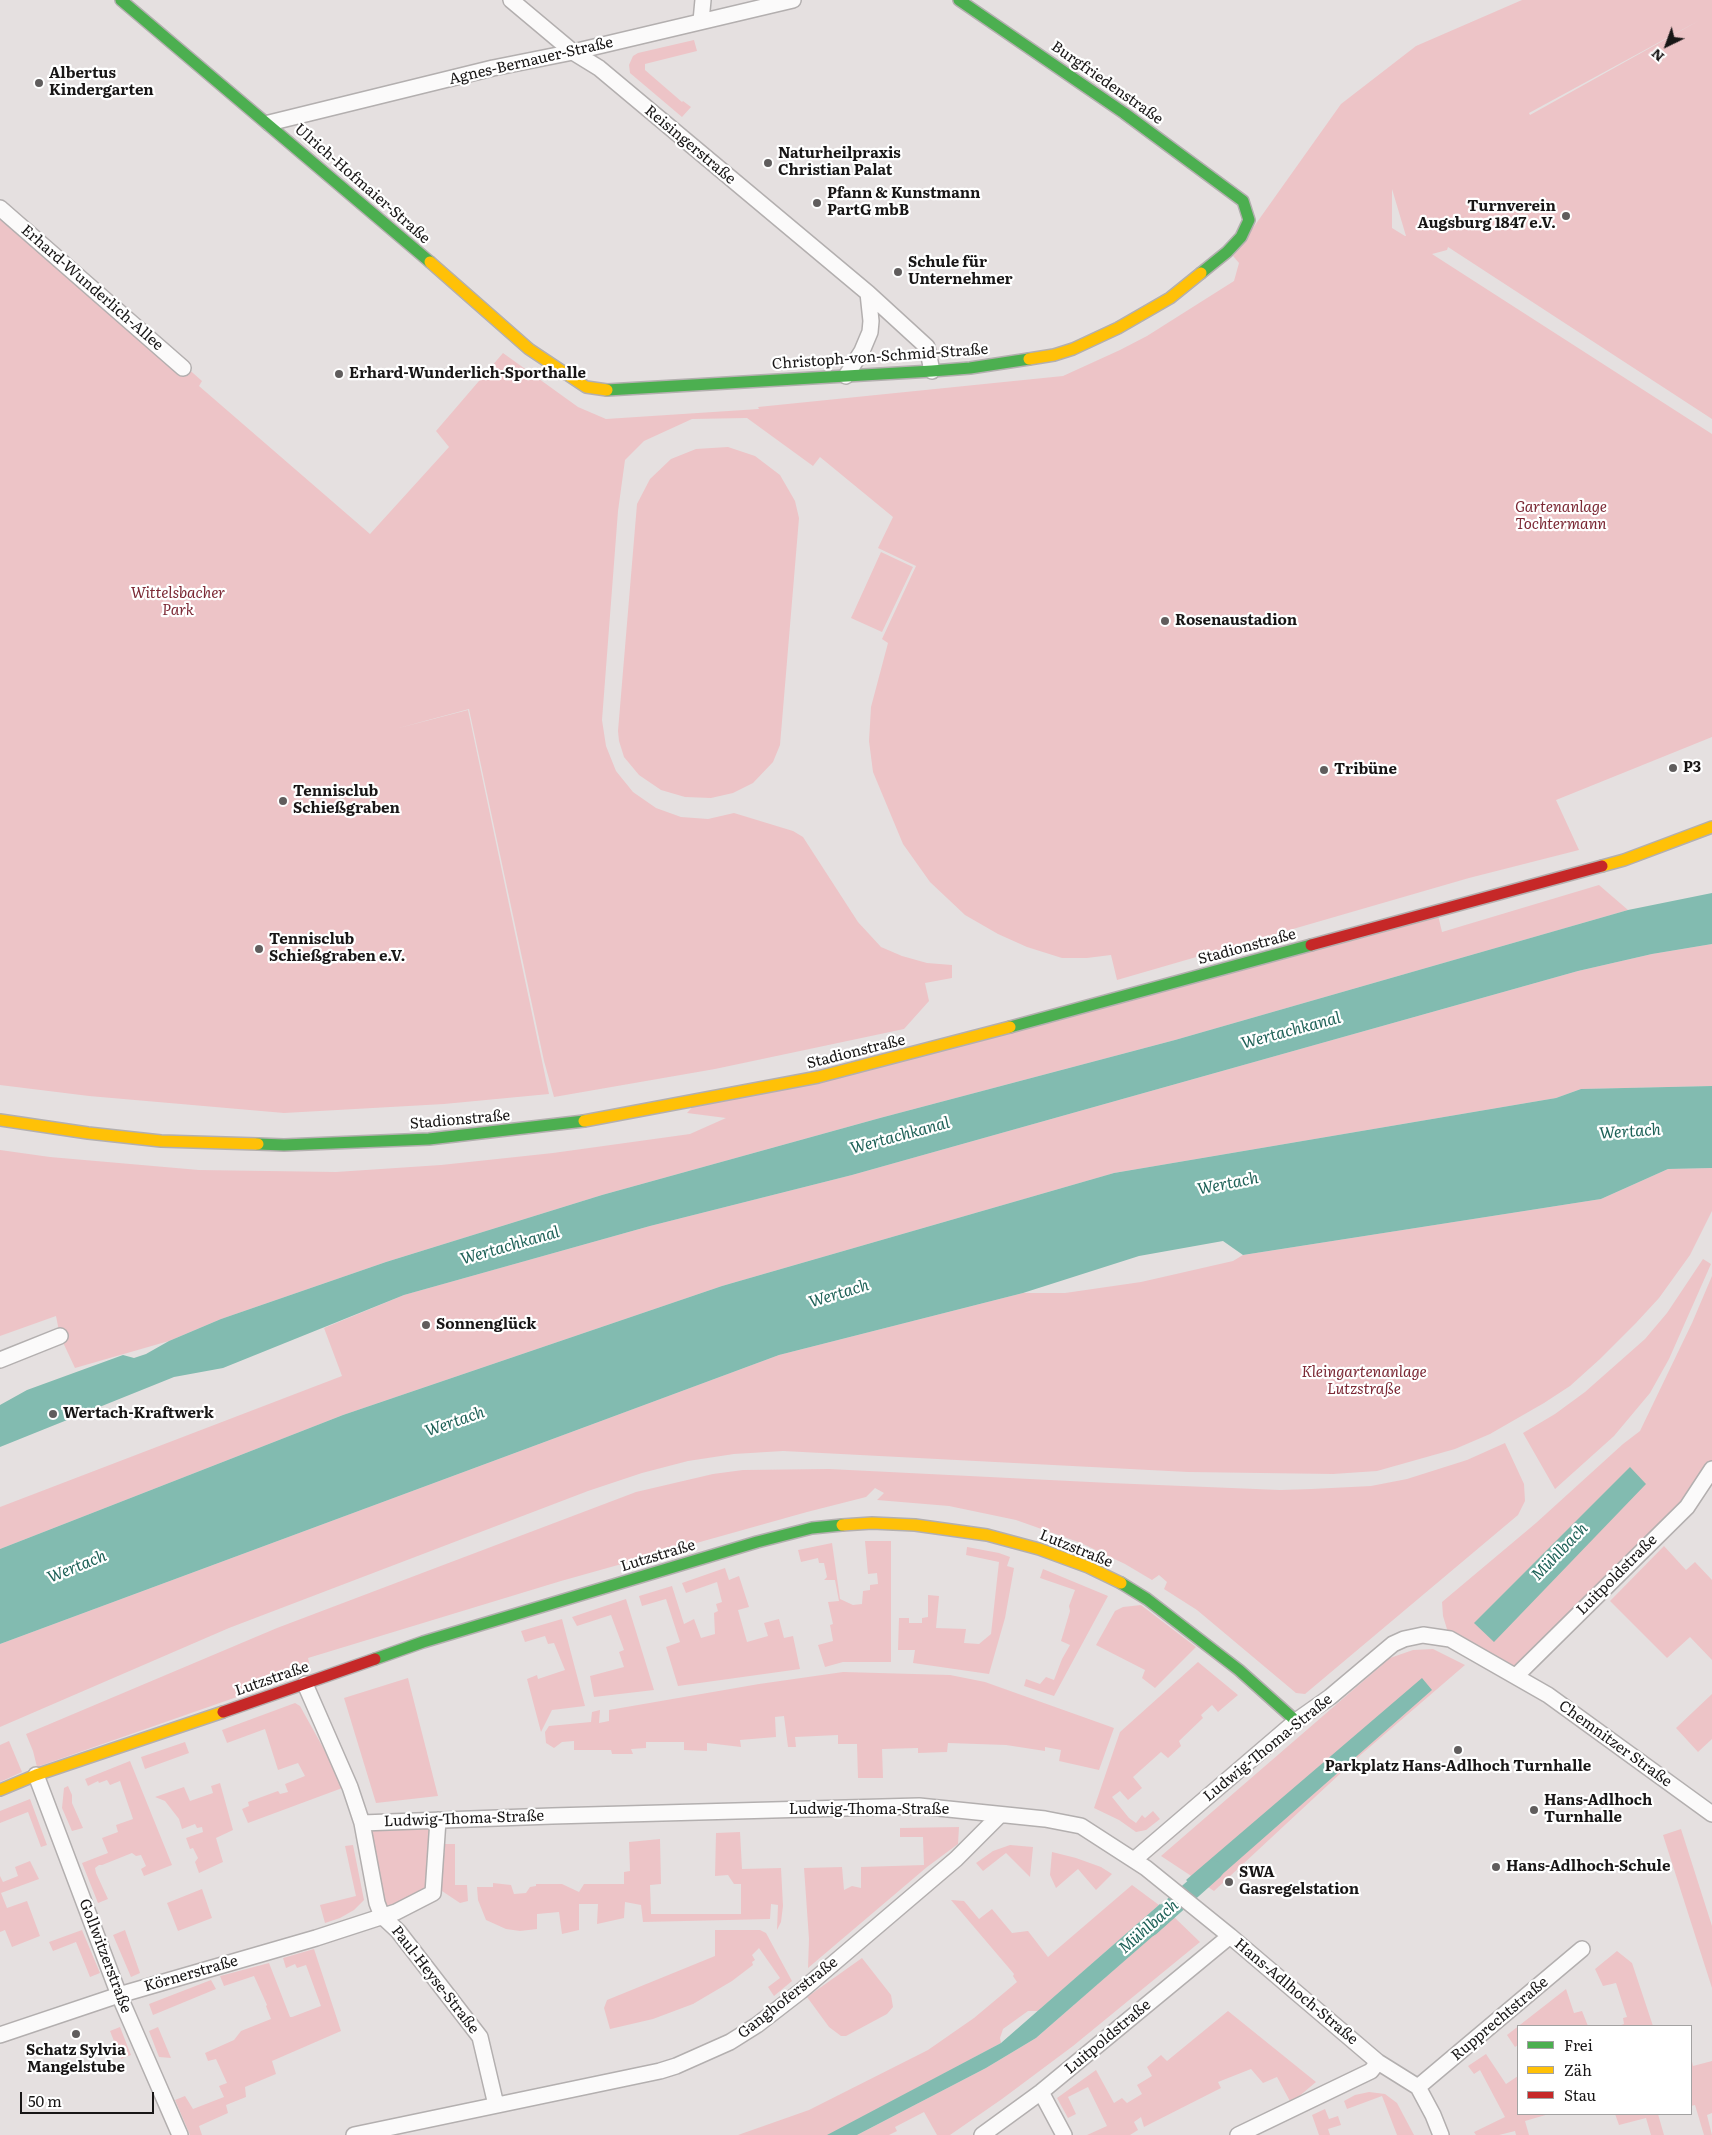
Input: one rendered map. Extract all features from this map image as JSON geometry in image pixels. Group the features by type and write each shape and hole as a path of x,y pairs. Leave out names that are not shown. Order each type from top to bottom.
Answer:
{"street":[{"name":"Ulrich-Hofmaier-Straße","path":"121,0 269,124 529,349 586,387"},
{"name":"Reisingerstraße","path":"511,0 573,52 599,68 868,293 927,347 932,371"},
{"path":"701,21 703,0"},
{"name":"Agnes-Bernauer-Straße","path":"269,124 494,68 573,52 793,0"},
{"name":"Burgfriedenstraße","path":"959,0 1128,116 1236,194"},
{"name":"Christoph-von-Schmid-Straße","path":"586,387 610,390 932,371 970,368 1054,355 1081,345 1129,322 1170,298 1220,258 1241,237 1249,220 1243,201 1236,194"},
{"name":"Erhard-Wunderlich-Allee","path":"0,208 183,368"},
{"path":"846,376 862,351 870,332 868,293"},
{"name":"Stadionstraße","path":"0,1120 88,1133 162,1140 284,1144 429,1139 542,1127 603,1118 818,1077 934,1048 1624,860 1712,827"},
{"path":"0,1360 60,1336"},
{"name":"Luitpoldstraße","path":"1516,1676 1687,1507 1712,1470"},
{"name":"Lutzstraße","path":"0,1790 36,1775 306,1684 423,1642 757,1542 812,1528 872,1523 915,1525 987,1535 1039,1549 1088,1567 1125,1585 1147,1599 1239,1670 1296,1721"},
{"name":"Ludwig-Thoma-Straße","path":"306,1684 350,1787 362,1824 438,1820 919,1806 1045,1819 1081,1826 1135,1859 1296,1721 1330,1697 1392,1644 1423,1635 1450,1639 1516,1676"},
{"name":"Chemnitzer Straße","path":"1516,1676 1590,1725 1712,1814"},
{"name":"Gollwitzerstraße","path":"36,1775 119,1995 180,2135"},
{"name":"Ganghoferstraße","path":"354,2135 660,2071 676,2066 730,2042 757,2025 801,1991 956,1859 1000,1815"},
{"name":"Körnerstraße","path":"0,2035 119,1995 396,1912 433,1893 438,1820"},
{"path":"362,1824 377,1903 382,1916"},
{"name":"Hans-Adlhoch-Straße","path":"1135,1859 1230,1936 1378,2062 1418,2087 1441,2135"},
{"name":"Paul-Heyse-Straße","path":"382,1916 398,1931 480,2037 496,2105"},
{"name":"Luitpoldstraße","path":"982,2135 1041,2092 1230,1936"},
{"name":"Rupprechtstraße","path":"1418,2087 1582,1949"},
{"path":"1238,2135 1370,2071 1378,2062"},
{"path":"1041,2092 1064,2135"}],"green space":[{"path":"1522,0 1712,0 1712,419 1448,247 1447,250 1432,254 1712,434 1712,737 1556,800 1579,850 1469,878 1117,980 1111,955 1087,958 1062,958 1027,947 998,934 965,915 930,882 903,844 873,772 869,741 871,707 888,643 882,639 916,566 878,548 893,517 820,457 813,466 747,418 692,419 644,441 625,460 618,511 602,720 606,746 616,771 633,792 656,808 681,817 708,819 734,813 793,831 803,837 858,922 881,947 902,956 927,963 952,965 952,978 925,983 929,1001 904,1029 715,1069 554,1097 544,1061 469,709 395,729 468,710 549,1094 444,1104 284,1113 89,1096 0,1085 0,203 202,381 199,386 370,534 449,447 436,431 503,353 578,407 606,419 759,409 758,407 1063,376 1120,350 1147,336 1234,281 1239,263 1233,256 1341,104 1416,46","holes":["1700,20 1530,115 1529,113","1392,189 1406,236 1392,228"]},
{"path":"694,40 697,51 645,64 645,70 682,102 691,107 682,117 630,73 629,65 633,56 638,53"},
{"path":"728,447 755,456 780,475 795,501 799,518 780,745 773,762 753,783 733,793 711,798 685,797 661,790 639,775 624,757 619,741 618,731 637,504 650,479 671,459 696,449"},
{"path":"881,552 913,567 882,632 851,618"},
{"path":"1599,885 1628,910 1175,1040 880,1118 602,1195 386,1262 221,1319 169,1341 75,1368 60,1336 56,1316 0,1336 0,1150 50,1157 199,1170 336,1172 441,1165 553,1153 690,1134 726,1118 687,1113 697,1102 1437,911 1442,932"},
{"path":"1712,944 1712,1086 1581,1089 1556,1098 1114,1173 722,1286 343,1415 0,1549 0,1507 342,1376 324,1328 404,1295 650,1226 852,1175 1578,971 1652,954"},
{"name":"Kleingartenanlage Lutzstraße","path":"1712,1168 1712,1211 1690,1255 1659,1298 1600,1359 1570,1386 1490,1434 1455,1449 1377,1471 1333,1474 1188,1472 783,1451 734,1454 688,1461 642,1473 588,1491 229,1628 0,1727 0,1644 779,1355 1023,1293 1065,1293 1141,1282 1233,1261 1243,1255 1601,1199 1668,1169"},
{"path":"1703,1259 1711,1264 1669,1359 1650,1393 1614,1436 1555,1489 1523,1433 1555,1414 1585,1392 1645,1339 1667,1313"},
{"path":"1712,1276 1712,1469 1687,1507 1516,1675 1450,1639 1443,1616 1442,1602 1536,1523 1623,1444 1640,1431 1692,1323"},
{"path":"1505,1443 1524,1484 1525,1501 1518,1515 1305,1694 1296,1693 1197,1610 1164,1589 1167,1582 1159,1575 1152,1580 1125,1564 1081,1543 1016,1520 949,1506 877,1500 884,1493 875,1488 866,1497 561,1581 308,1658 311,1671 37,1767 26,1734 277,1628 636,1492 713,1474 743,1470 829,1469 1110,1483 1280,1490 1311,1489 1371,1486 1407,1479 1467,1460"},
{"path":"865,1541 891,1541 891,1662 843,1662 825,1667 818,1645 833,1641 830,1625 833,1624 828,1602 839,1601 835,1580 824,1580 827,1577 824,1563 819,1563 818,1558 801,1562 798,1550 832,1543 840,1599 853,1605 862,1604 863,1591 870,1590 870,1585 878,1584 877,1573 868,1574"},
{"path":"1664,1546 1686,1570 1695,1562 1712,1580 1712,1660 1690,1637 1667,1658 1610,1601"},
{"path":"967,1547 1010,1557 1007,1566 1014,1568 1005,1618 989,1674 913,1663 915,1650 898,1650 899,1618 909,1618 909,1623 922,1623 922,1618 928,1617 928,1595 939,1596 936,1628 966,1629 964,1643 979,1644 991,1634 999,1562 966,1555"},
{"path":"725,1568 729,1580 739,1576 749,1607 738,1610 747,1642 768,1636 764,1623 779,1619 784,1638 793,1636 800,1669 678,1686 666,1647 680,1642 666,1599 642,1606 639,1596 672,1586 684,1624 694,1619 701,1638 715,1634 714,1613 718,1611 716,1604 722,1602 717,1582 686,1593 682,1583"},
{"path":"1043,1569 1108,1596 1054,1696 1024,1686 1026,1679 1040,1684 1046,1677 1054,1680 1070,1645 1061,1641 1070,1611 1069,1606 1075,1590 1040,1578"},
{"path":"626,1599 654,1690 594,1697 590,1676 624,1667 619,1652 624,1650 611,1615 577,1626 572,1617"},
{"path":"1141,1605 1196,1647 1155,1688 1142,1678 1145,1670 1096,1645 1115,1611 1123,1607"},
{"path":"562,1619 585,1706 552,1710 541,1732 527,1679 537,1675 538,1679 565,1670 554,1643 548,1644 545,1636 525,1642 521,1631"},
{"path":"1433,1649 1465,1665 1357,1758 1214,1891 1161,1856 1390,1658 1413,1650"},
{"path":"1198,1662 1238,1695 1218,1712 1212,1705 1201,1715 1203,1718 1179,1741 1181,1746 1168,1758 1161,1752 1133,1777 1142,1788 1128,1800 1120,1791 1112,1797 1129,1818 1136,1823 1142,1815 1145,1818 1153,1811 1160,1819 1146,1830 1136,1832 1119,1820 1094,1808 1120,1732"},
{"path":"843,1672 950,1675 985,1682 1114,1728 1099,1770 1059,1761 1061,1750 1045,1747 1045,1751 1006,1745 948,1743 947,1752 918,1753 918,1748 882,1749 883,1778 858,1778 857,1744 838,1744 838,1735 795,1737 796,1747 788,1747 784,1716 775,1717 776,1737 740,1740 741,1747 707,1743 707,1751 684,1750 684,1742 646,1742 646,1748 631,1749 633,1754 612,1754 611,1750 574,1750 574,1741 562,1742 554,1748 546,1743 545,1732 549,1726 591,1722 592,1712 600,1710 599,1723 609,1721 609,1710 759,1684"},
{"path":"408,1678 438,1796 376,1803 344,1698"},
{"path":"1712,1694 1712,1739 1698,1752 1676,1728"},
{"path":"295,1703 300,1706 345,1787 248,1823 242,1809 249,1806 248,1802 278,1791 280,1794 288,1792 285,1784 305,1776 298,1763 278,1770 265,1729 227,1743 222,1730"},
{"path":"9,1741 22,1772 0,1782 0,1745"},
{"path":"185,1742 189,1753 145,1769 141,1757"},
{"path":"130,1761 172,1865 144,1876 141,1869 146,1866 141,1855 136,1856 132,1853 99,1865 95,1868 96,1873 108,1899 98,1903 82,1863 108,1853 102,1838 118,1832 116,1825 133,1819 120,1781 110,1785 107,1780 99,1783 98,1781 88,1786 85,1779"},
{"path":"220,1783 233,1830 216,1838 223,1862 199,1873 195,1862 198,1858 193,1848 190,1849 186,1838 203,1832 202,1827 197,1828 195,1824 182,1829 179,1819 165,1801 155,1797 184,1787 190,1801 213,1793 211,1786"},
{"path":"68,1786 72,1795 72,1803 83,1828 72,1831 62,1808 64,1788"},
{"path":"30,1799 47,1845 41,1847 28,1812 0,1823 0,1811"},
{"path":"438,1820 433,1893 382,1916 362,1824"},
{"path":"959,1827 958,1844 927,1867 808,1968 809,1939 804,1868 842,1867 844,1890 852,1886 861,1888 861,1867 924,1865 923,1837 900,1837 900,1828"},
{"path":"1681,1829 1712,1926 1712,1988 1663,1835"},
{"path":"740,1832 742,1869 781,1868 783,1906 781,1922 777,1930 778,1905 771,1904 770,1919 643,1922 641,1905 625,1902 624,1918 597,1924 598,1904 579,1904 579,1930 562,1934 559,1912 537,1914 537,1929 520,1931 506,1929 486,1920 478,1900 477,1887 493,1887 493,1883 511,1885 514,1894 526,1893 530,1887 536,1886 536,1884 562,1884 579,1892 584,1884 624,1884 624,1872 630,1871 629,1842 660,1839 661,1884 650,1885 651,1914 741,1914 741,1884 734,1884 728,1875 715,1876 716,1833"},
{"path":"440,1844 455,1844 455,1885 467,1885 468,1901 460,1903 439,1889"},
{"path":"353,1845 364,1900 354,1910 340,1918 325,1923 320,1905 356,1896 345,1846"},
{"path":"1010,1845 1033,1847 1030,1877 1006,1853 983,1871 976,1863 993,1851"},
{"path":"1052,1852 1101,1867 1112,1874 1096,1890 1078,1869 1056,1888 1050,1875"},
{"path":"30,1861 39,1879 1,1893 7,1908 27,1901 40,1936 12,1947 5,1930 0,1932 0,1876 3,1882 18,1876 15,1867"},
{"path":"1132,1885 1159,1905 1038,2011 1028,2011 1003,2029 1000,2038 1001,2043 829,2135 738,2135 809,2110 928,2050 974,2018 1017,1982 1013,1976 1014,1974 951,1900 964,1901 979,1919 992,1909 1012,1933 1028,1931 1048,1957"},
{"path":"202,1889 212,1918 178,1931 167,1903"},
{"path":"1174,1917 1200,1942 1073,2046 950,2135 937,2135 924,2112 895,2127 897,2131 889,2135 857,2135 986,2068 1036,2038"},
{"path":"82,1930 100,1973 90,1977 76,1942 53,1951 49,1942"},
{"path":"125,1930 140,1973 131,1977 113,1935"},
{"path":"715,1930 760,1930 766,1933 792,1981 774,1996 768,1987 780,1978 759,1948 752,1955 755,1960 752,1962 753,1965 732,1981 693,2004 653,2019 610,2029 604,2008 607,2000 715,1956"},
{"path":"314,1949 341,2031 272,2061 276,2074 245,2087 246,2097 226,2105 228,2113 199,2126 202,2135 190,2135 175,2100 185,2096 193,2109 224,2097 219,2086 227,2083 216,2059 208,2061 205,2053 234,2040 241,2031 271,2019 254,1976 224,1986 220,1976 269,1963 290,2017 292,2017 321,2006 306,1965 297,1968 295,1964 286,1968 283,1958"},
{"path":"1617,1951 1632,1963 1653,2025 1621,2025 1624,2024 1623,2018 1627,2017 1616,1983 1603,1986 1595,1969"},
{"path":"862,1958 891,1995 893,2007 887,2014 846,2036 841,2036 829,2027 807,1997"},
{"path":"211,1980 216,1989 153,2015 149,2004"},
{"path":"1566,1989 1574,2013 1582,2011 1588,2025 1520,2025"},
{"path":"1228,2011 1316,2082 1291,2103 1277,2077 1263,2083 1251,2069 1218,2082 1221,2088 1144,2127 1141,2117 1134,2122 1138,2130 1130,2135 1087,2135 1107,2126 1088,2087 1068,2097 1076,2114 1068,2118 1057,2098 1096,2070 1114,2103 1122,2098 1127,2103 1142,2094 1137,2085 1152,2076 1147,2067 1161,2055 1167,2061"},
{"path":"120,2027 131,2055 121,2059 110,2031"},
{"path":"158,2027 171,2058 159,2057 149,2031"},
{"path":"1517,2027 1517,2046 1515,2047 1507,2035"},
{"path":"1486,2054 1506,2084 1517,2077 1517,2115 1546,2115 1525,2121 1529,2135 1516,2135 1515,2131 1499,2135 1476,2135 1474,2132 1505,2117 1480,2070 1474,2074 1468,2066"},
{"path":"1712,2061 1712,2113 1707,2115 1712,2135 1704,2135 1695,2105 1692,2106 1692,2062 1693,2066"},
{"path":"1369,2092 1385,2094 1397,2103 1414,2135 1397,2135 1382,2096 1347,2109 1344,2101 1355,2095"},
{"path":"1325,2109 1329,2119 1338,2116 1341,2125 1328,2129 1330,2135 1319,2135 1312,2115"},
{"path":"1615,2115 1658,2115 1664,2135 1651,2135 1646,2118 1619,2125"}],"water":[{"name":"Wertachkanal","path":"1712,893 1712,944 1652,954 1578,971 852,1175 650,1226 404,1295 223,1368 174,1377 0,1447 0,1405 27,1390 123,1355 134,1358 146,1354 169,1341 221,1319 386,1262 602,1195 880,1118 1175,1040 1628,910"},
{"name":"Wertach","path":"1712,1086 1712,1168 1668,1169 1601,1199 1243,1255 1223,1241 1139,1256 1023,1293 779,1355 0,1644 0,1549 343,1415 722,1286 1114,1173 1556,1098 1581,1089"},
{"path":"1630,1467 1646,1484 1494,1642 1474,1623"},
{"path":"1422,1678 1432,1690 1201,1893 1186,1880"},
{"path":"1160,1904 1176,1916 1036,2038 986,2068 857,2135 827,2135 1001,2043"}],"waterway":[{"name":"Mühlbach","path":"1150,1927 1214,1870"}],"traffic: fast":[{"path":"121,0 430,262"},
{"path":"959,0 1124,113 1243,201 1249,220 1241,237 1227,252 1201,273"},
{"path":"607,390 932,371 970,368 1029,359"},
{"path":"1010,1027 1311,945"},
{"path":"258,1144 284,1145 429,1139 584,1121"},
{"path":"375,1659 423,1642 757,1542 812,1528 842,1525"},
{"path":"1121,1583 1147,1599 1239,1670 1296,1721"}],"traffic: slow":[{"path":"430,262 529,349 586,387 607,390"},
{"path":"1029,359 1054,355 1073,349 1118,328 1170,298 1201,273"},
{"path":"1602,866 1624,860 1712,827"},
{"path":"584,1121 818,1077 1010,1027"},
{"path":"0,1120 88,1133 161,1141 258,1144"},
{"path":"842,1525 872,1523 915,1525 987,1535 1039,1549 1088,1567 1121,1583"},
{"path":"0,1790 36,1775 223,1712"}],"traffic: jam":[{"path":"1311,945 1602,866"},
{"path":"223,1712 375,1659"}],"place":[{"name":"Albertus Kindergarten","path":"39,83"},
{"name":"Naturheilpraxis Christian Palat","path":"768,163"},
{"name":"Pfann & Kunstmann PartG mbB","path":"817,203"},
{"name":"Turnverein Augsburg 1847 e.V.","path":"1566,216"},
{"name":"Schule für Unternehmer","path":"898,272"},
{"name":"Erhard-Wunderlich-Sporthalle","path":"339,374"},
{"name":"Rosenaustadion","path":"1165,621"},
{"name":"P3","path":"1673,768"},
{"name":"Tribüne","path":"1324,770"},
{"name":"Tennisclub Schießgraben","path":"283,801"},
{"name":"Tennisclub Schießgraben e.V.","path":"259,949"},
{"name":"Sonnenglück","path":"426,1325"},
{"name":"Wertach-Kraftwerk","path":"53,1414"},
{"name":"Parkplatz Hans-Adlhoch Turnhalle","path":"1458,1750"},
{"name":"Hans-Adlhoch Turnhalle","path":"1534,1810"},
{"name":"Hans-Adlhoch-Schule","path":"1496,1867"},
{"name":"SWA Gasregelstation","path":"1229,1882"},
{"name":"Schatz Sylvia Mangelstube","path":"76,2034"}],"park label":[{"name":"Gartenanlage Tochtermann","path":"1561,516"},
{"name":"Wittelsbacher Park","path":"178,602"}]}
